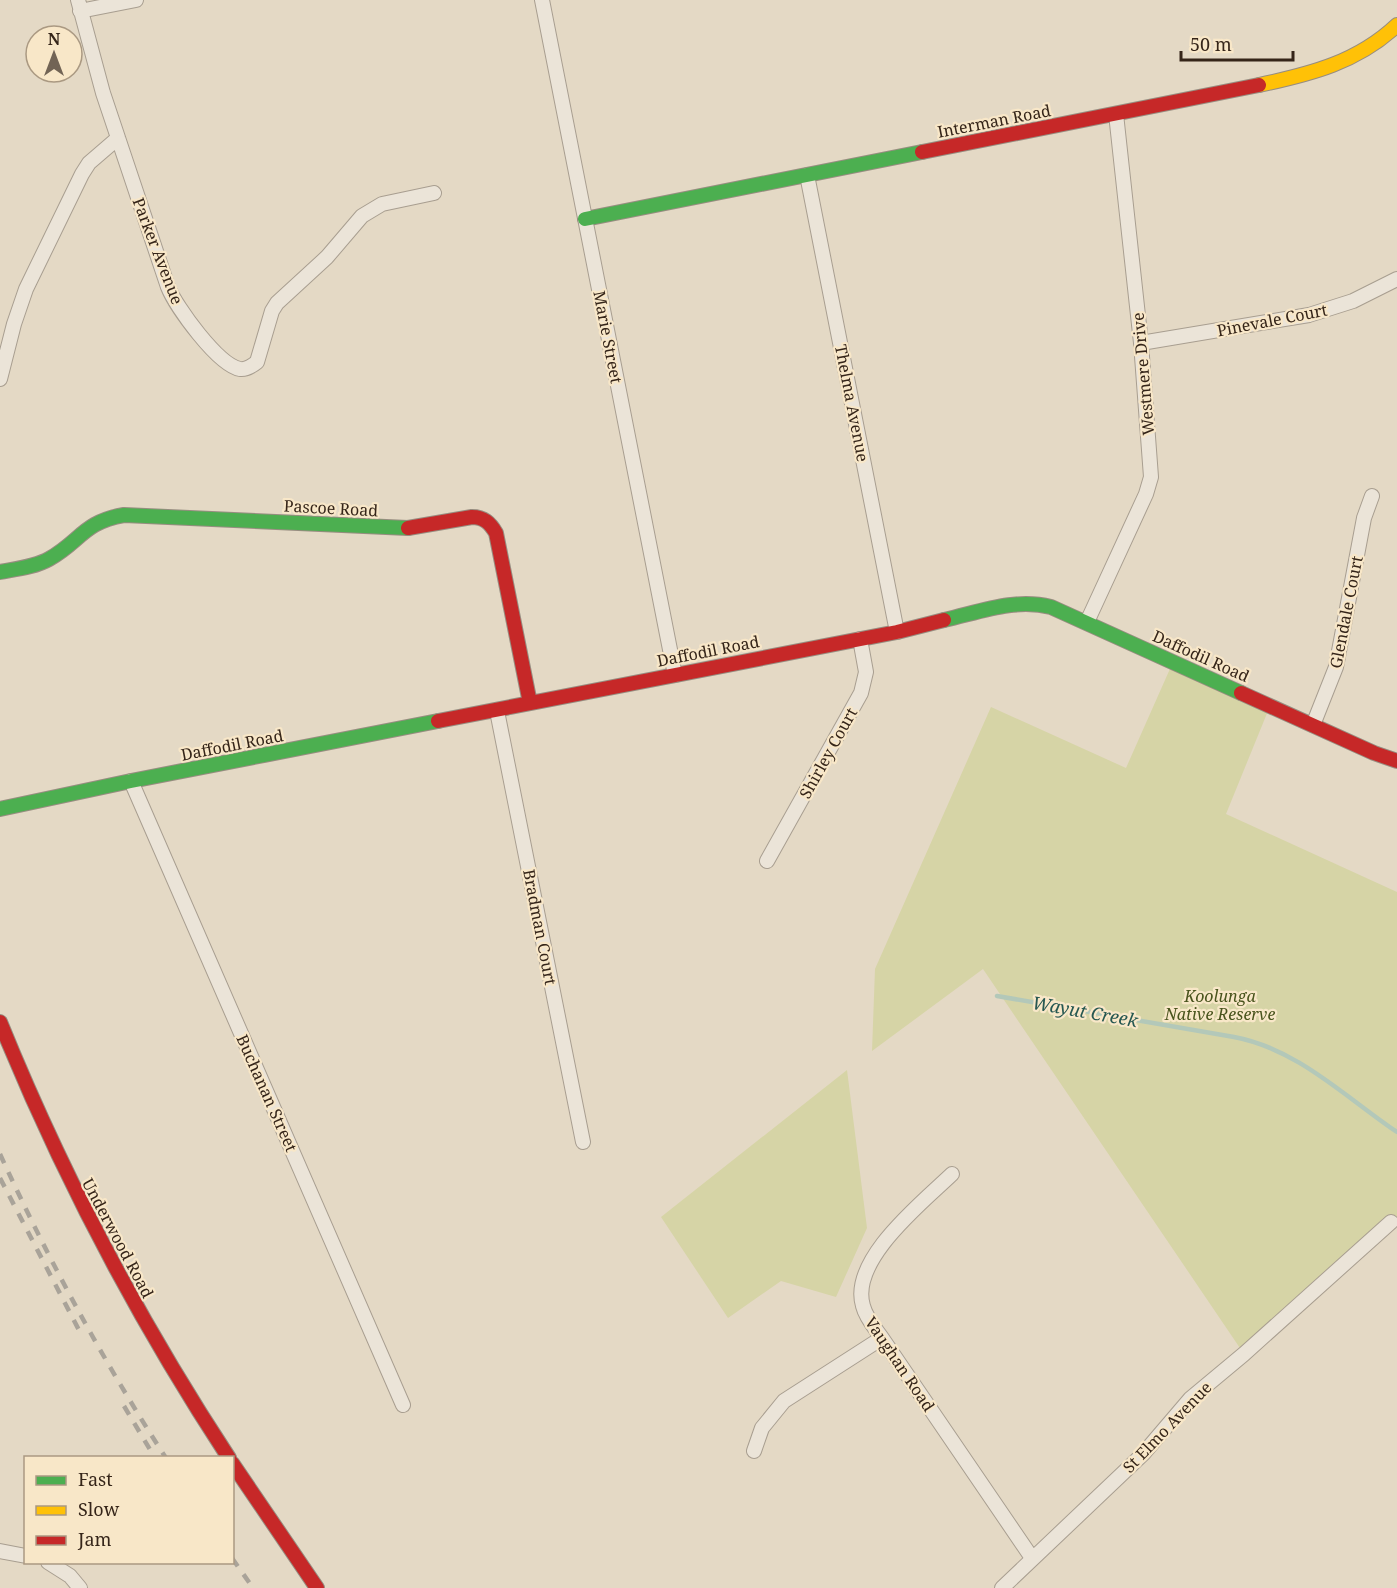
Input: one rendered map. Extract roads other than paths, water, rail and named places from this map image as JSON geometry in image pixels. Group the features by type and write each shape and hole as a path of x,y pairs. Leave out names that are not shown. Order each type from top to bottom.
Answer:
{"street":[{"path":"0,379 14,324 33,273 82,174 89,163 118,138 96,70 79,5 136,0"},
{"name":"Marie Street","path":"542,0 675,675"},
{"name":"Interman Road","path":"585,219 1317,72 1335,66 1372,46 1397,25"},
{"name":"Westmere Drive","path":"1087,622 1146,494 1151,477 1141,343 1116,114"},
{"name":"Parker Avenue","path":"118,138 154,250 173,299 186,319 218,355 225,362 240,369 257,362 272,311 277,303 318,267 366,213 382,204 434,193"},
{"name":"Thelma Avenue","path":"807,175 897,632"},
{"name":"Pinevale Court","path":"1141,343 1309,315 1369,294 1397,279"},
{"name":"Glendale Court","path":"1313,725 1336,667 1364,518 1372,496"},
{"name":"Pascoe Road","path":"0,572 39,564 56,554 85,528 113,516 407,528 465,518 479,518 490,523 496,533 530,703"},
{"name":"Daffodil Road","path":"0,809 131,781 897,632 1015,603 1034,603 1051,607 1374,753 1397,761"},
{"name":"Shirley Court","path":"767,861 861,693 866,672 860,639"},
{"name":"Bradman Court","path":"496,711 583,1142"},
{"name":"Buchanan Street","path":"131,781 403,1405"},
{"name":"Underwood Road","path":"0,1022 32,1100 103,1249 140,1316 228,1456"},
{"name":"Vaughan Road","path":"952,1174 887,1236 862,1285 862,1305 882,1338 1032,1558"},
{"name":"St Elmo Avenue","path":"1002,1588 1143,1454 1190,1399 1244,1354 1391,1222"},
{"path":"754,1451 762,1428 784,1401 882,1338"},
{"path":"234,1466 317,1588"},
{"path":"0,1551 24,1556"},
{"path":"50,1564 70,1576 80,1588"}],"waterway":[{"name":"Wayut Creek","path":"997,996 1234,1037 1257,1043 1300,1063 1397,1132"}],"railway":[{"path":"0,1154 77,1309 165,1456"},
{"path":"0,1178 81,1334"},
{"path":"124,1406 154,1456"},
{"path":"234,1561 253,1588"}],"park label":[{"name":"Koolunga Native Reserve","path":"1220,1005"}]}
